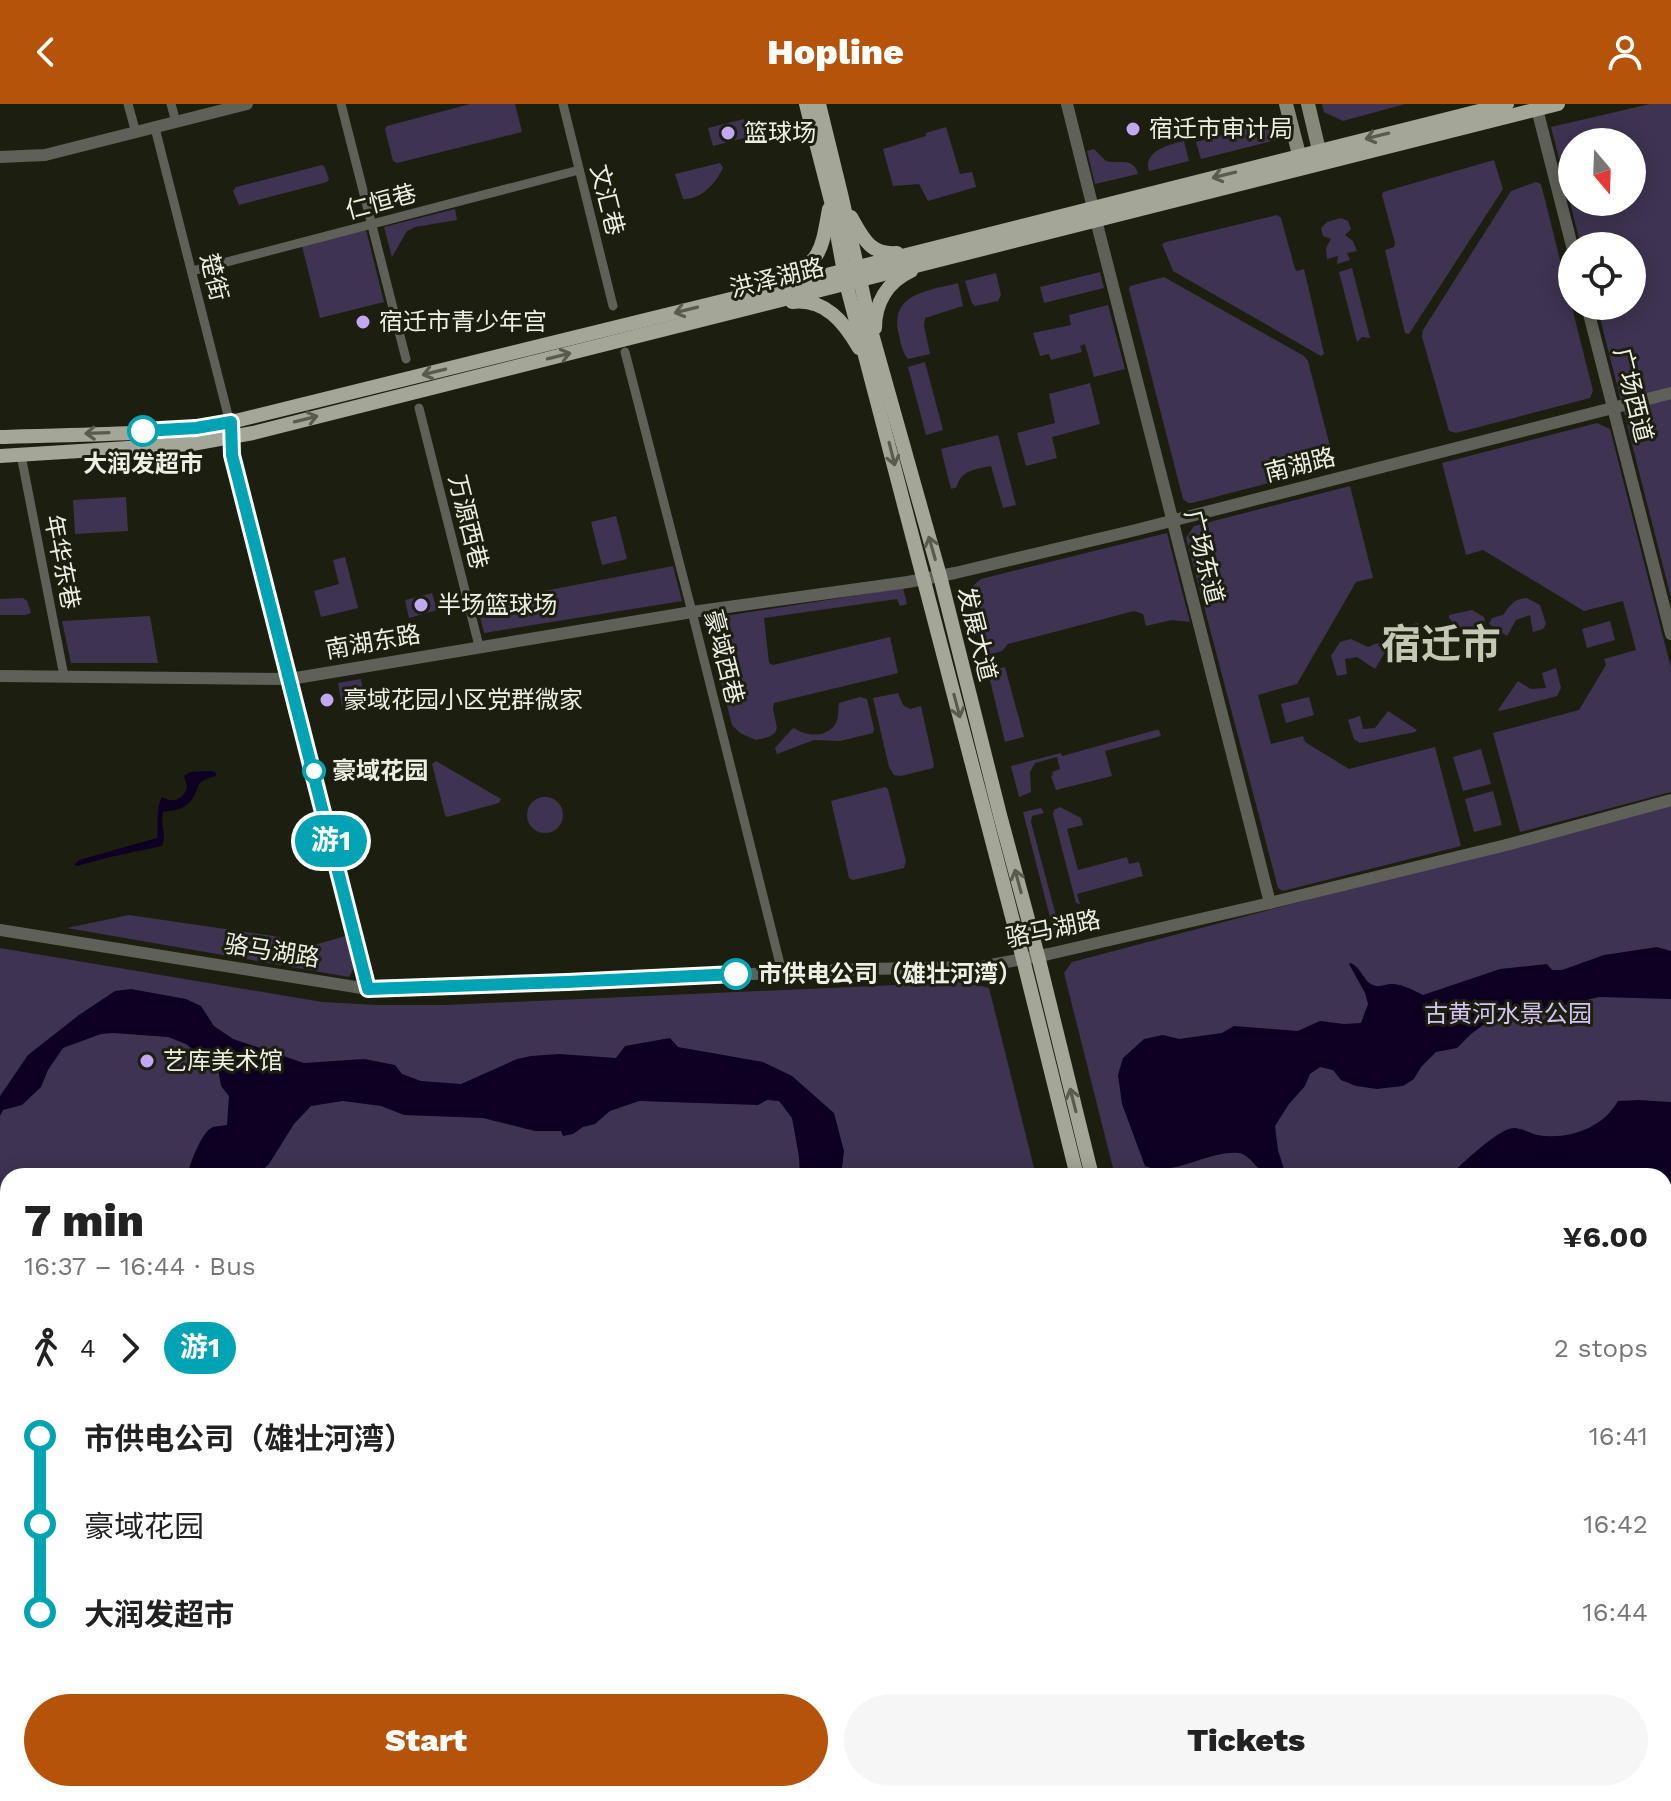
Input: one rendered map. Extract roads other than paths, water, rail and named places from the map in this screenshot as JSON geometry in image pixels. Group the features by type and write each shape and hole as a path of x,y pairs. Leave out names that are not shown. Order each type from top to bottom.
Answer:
{"main road":[{"name":"发展大道","path":"806,104 836,200"},
{"name":"发展大道","path":"819,104 852,275 924,579 1090,1168"},
{"path":"1286,104 1301,162"},
{"path":"1308,104 1321,157"},
{"name":"洪泽湖路","path":"1321,157 1507,104"},
{"name":"洪泽湖路","path":"0,456 192,444 231,438 852,275 1321,157 1558,104"},
{"path":"836,200 870,247 888,254 930,256"},
{"path":"750,301 809,266 823,244 836,200"},
{"path":"874,365 879,302 890,286 930,256"},
{"path":"750,301 808,302 819,306 839,319 874,365"},
{"name":"洪泽湖路","path":"0,437 167,430 231,422 750,301"},
{"name":"发展大道","path":"874,365 940,576 1000,815 1075,1168"}],"street":[{"path":"128,104 136,133"},
{"path":"171,104 176,122"},
{"path":"0,157 45,155 247,104"},
{"path":"341,104 406,359"},
{"name":"文汇巷","path":"563,104 613,306"},
{"name":"广场东道","path":"1067,104 1270,903"},
{"path":"1537,109 1568,232"},
{"name":"楚街","path":"155,128 231,422 231,438"},
{"name":"仁恒巷","path":"192,271 579,170"},
{"name":"广场西道","path":"1591,320 1671,634"},
{"name":"豪域西巷","path":"625,352 782,972"},
{"name":"南湖路","path":"940,576 1172,521 1671,393"},
{"name":"万源西巷","path":"419,408 479,646"},
{"path":"231,438 232,455 368,989"},
{"name":"年华东巷","path":"21,455 64,676"},
{"name":"南湖东路","path":"0,676 290,679 692,612 940,576"},
{"name":"骆马湖路","path":"0,930 368,989 980,967 1270,903 1510,844 1671,800"}],"place":[{"name":"宿迁市审计局","path":"1133,129"},
{"name":"篮球场","path":"728,133"},
{"name":"宿迁市青少年宫","path":"363,322"},
{"name":"大润发超市","path":"143,431"},
{"name":"半场篮球场","path":"421,605"},
{"name":"豪域花园小区党群微家","path":"327,700"},
{"name":"豪域花园","path":"314,771"},
{"name":"市供电公司（雄壮河湾）","path":"736,974"},
{"name":"艺库美术馆","path":"147,1061"}],"district":[{"name":"宿迁市","path":"1441,644"}],"park label":[{"name":"古黄河水景公园","path":"1508,1014"}]}
